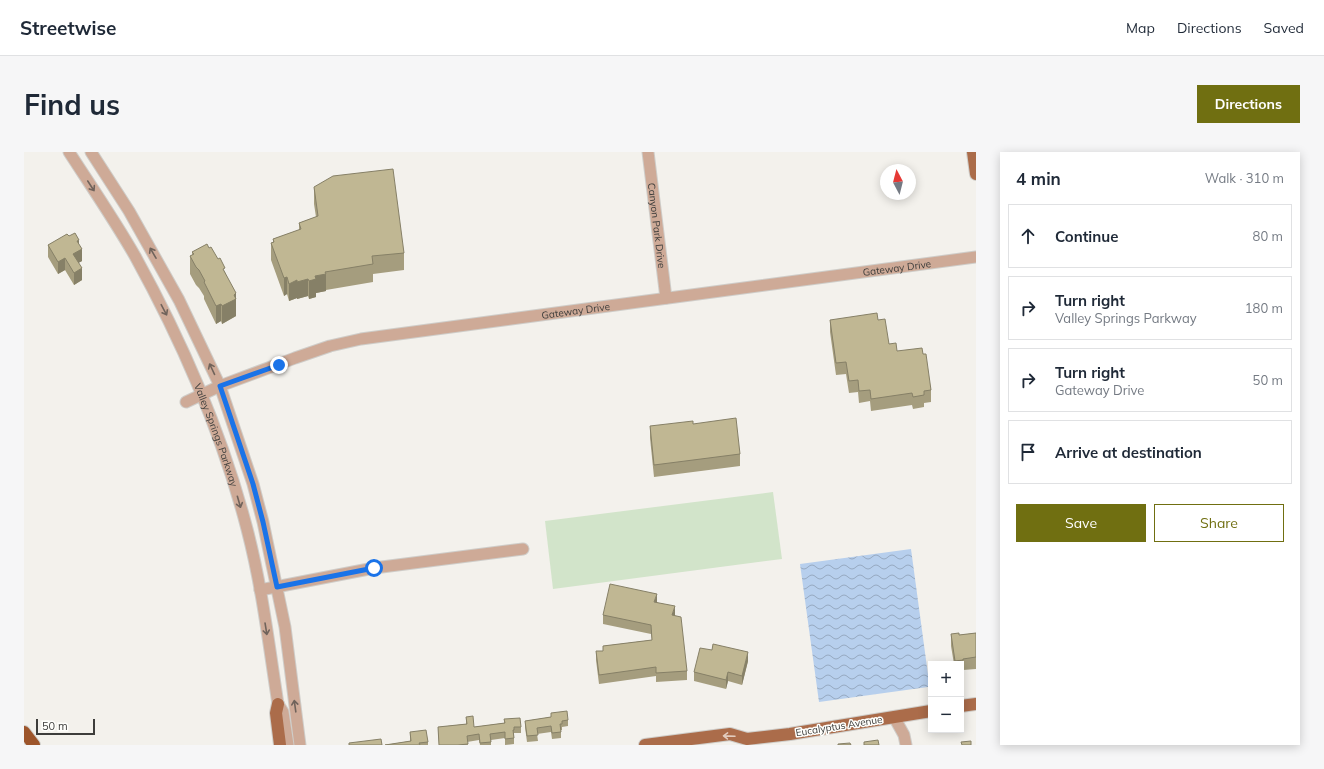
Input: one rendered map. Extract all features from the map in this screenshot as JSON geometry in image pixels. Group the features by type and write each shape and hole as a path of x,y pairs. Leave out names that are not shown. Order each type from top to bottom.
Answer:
{"highway":[{"path":"24,732 34,745"}],"main road":[{"path":"973,152 976,174"},
{"path":"278,704 276,713 280,745"},
{"path":"964,706 976,704"},
{"name":"Eucalyptus Avenue","path":"645,745 730,734 744,743 928,711"}],"street":[{"name":"Valley Springs Parkway","path":"69,152 135,256 170,321 202,394 222,447 236,489 247,530 260,590 278,704 283,712 288,745"},
{"name":"Valley Springs Parkway","path":"91,152 129,211 179,300 220,386 253,484 263,522 284,627 300,745"},
{"name":"Canyon Park Drive","path":"648,152 666,298"},
{"name":"Gateway Drive","path":"186,402 220,386 330,346 361,339 976,257"},
{"path":"260,590 374,568 523,549"},
{"path":"894,717 904,735 906,745"}],"green space":[{"path":"773,492 782,559 553,589 545,521"}],"water":[{"path":"911,549 928,675 928,687 819,702 800,564"}],"building":[{"path":"393,169 404,253 372,256 373,264 325,272 326,274 315,276 316,279 309,281 308,279 297,282 297,280 289,284 287,277 284,278 271,243 274,242 273,239 301,229 299,223 318,216 314,187 333,176"},
{"path":"75,233 79,240 77,241 82,249 73,254 82,268 74,273 65,258 58,262 48,245 67,234 69,236"},
{"path":"207,244 209,248 211,247 218,259 220,258 225,268 223,269 236,293 234,295 236,299 222,306 221,304 216,306 204,282 205,281 190,256 194,254 192,252"},
{"path":"877,313 878,320 885,319 889,344 896,343 897,351 922,348 923,354 926,354 931,390 924,391 924,395 913,397 912,393 871,399 870,390 859,391 858,380 849,381 846,362 836,363 830,320"},
{"path":"736,418 740,454 654,465 650,426 693,421 693,424"},
{"path":"610,584 657,594 654,602 675,606 672,615 681,617 687,671 656,673 656,667 599,675 596,651 603,651 603,646 652,640 651,625 603,615"},
{"path":"959,633 959,635 976,633 976,657 955,661 951,634"},
{"path":"713,644 748,652 742,676 728,672 726,680 694,672 700,648 712,650"},
{"path":"567,711 568,720 562,721 562,724 560,724 561,732 552,733 551,726 537,728 538,735 527,736 525,721 551,717 551,713"},
{"path":"473,716 474,727 505,723 504,719 520,718 521,727 514,727 514,738 505,739 505,732 490,734 491,742 480,743 479,734 467,736 468,744 439,745 438,727 467,724 466,717"},
{"path":"426,730 428,742 419,743 420,745 385,745 411,741 410,732"},
{"path":"381,739 382,745 349,745 349,743"},
{"path":"878,740 879,745 864,745 864,742"},
{"path":"971,741 971,745 962,745 961,742"},
{"path":"850,743 851,745 838,745 838,744"}],"route":[{"path":"279,365 220,386 253,484 277,587 374,568"}]}
